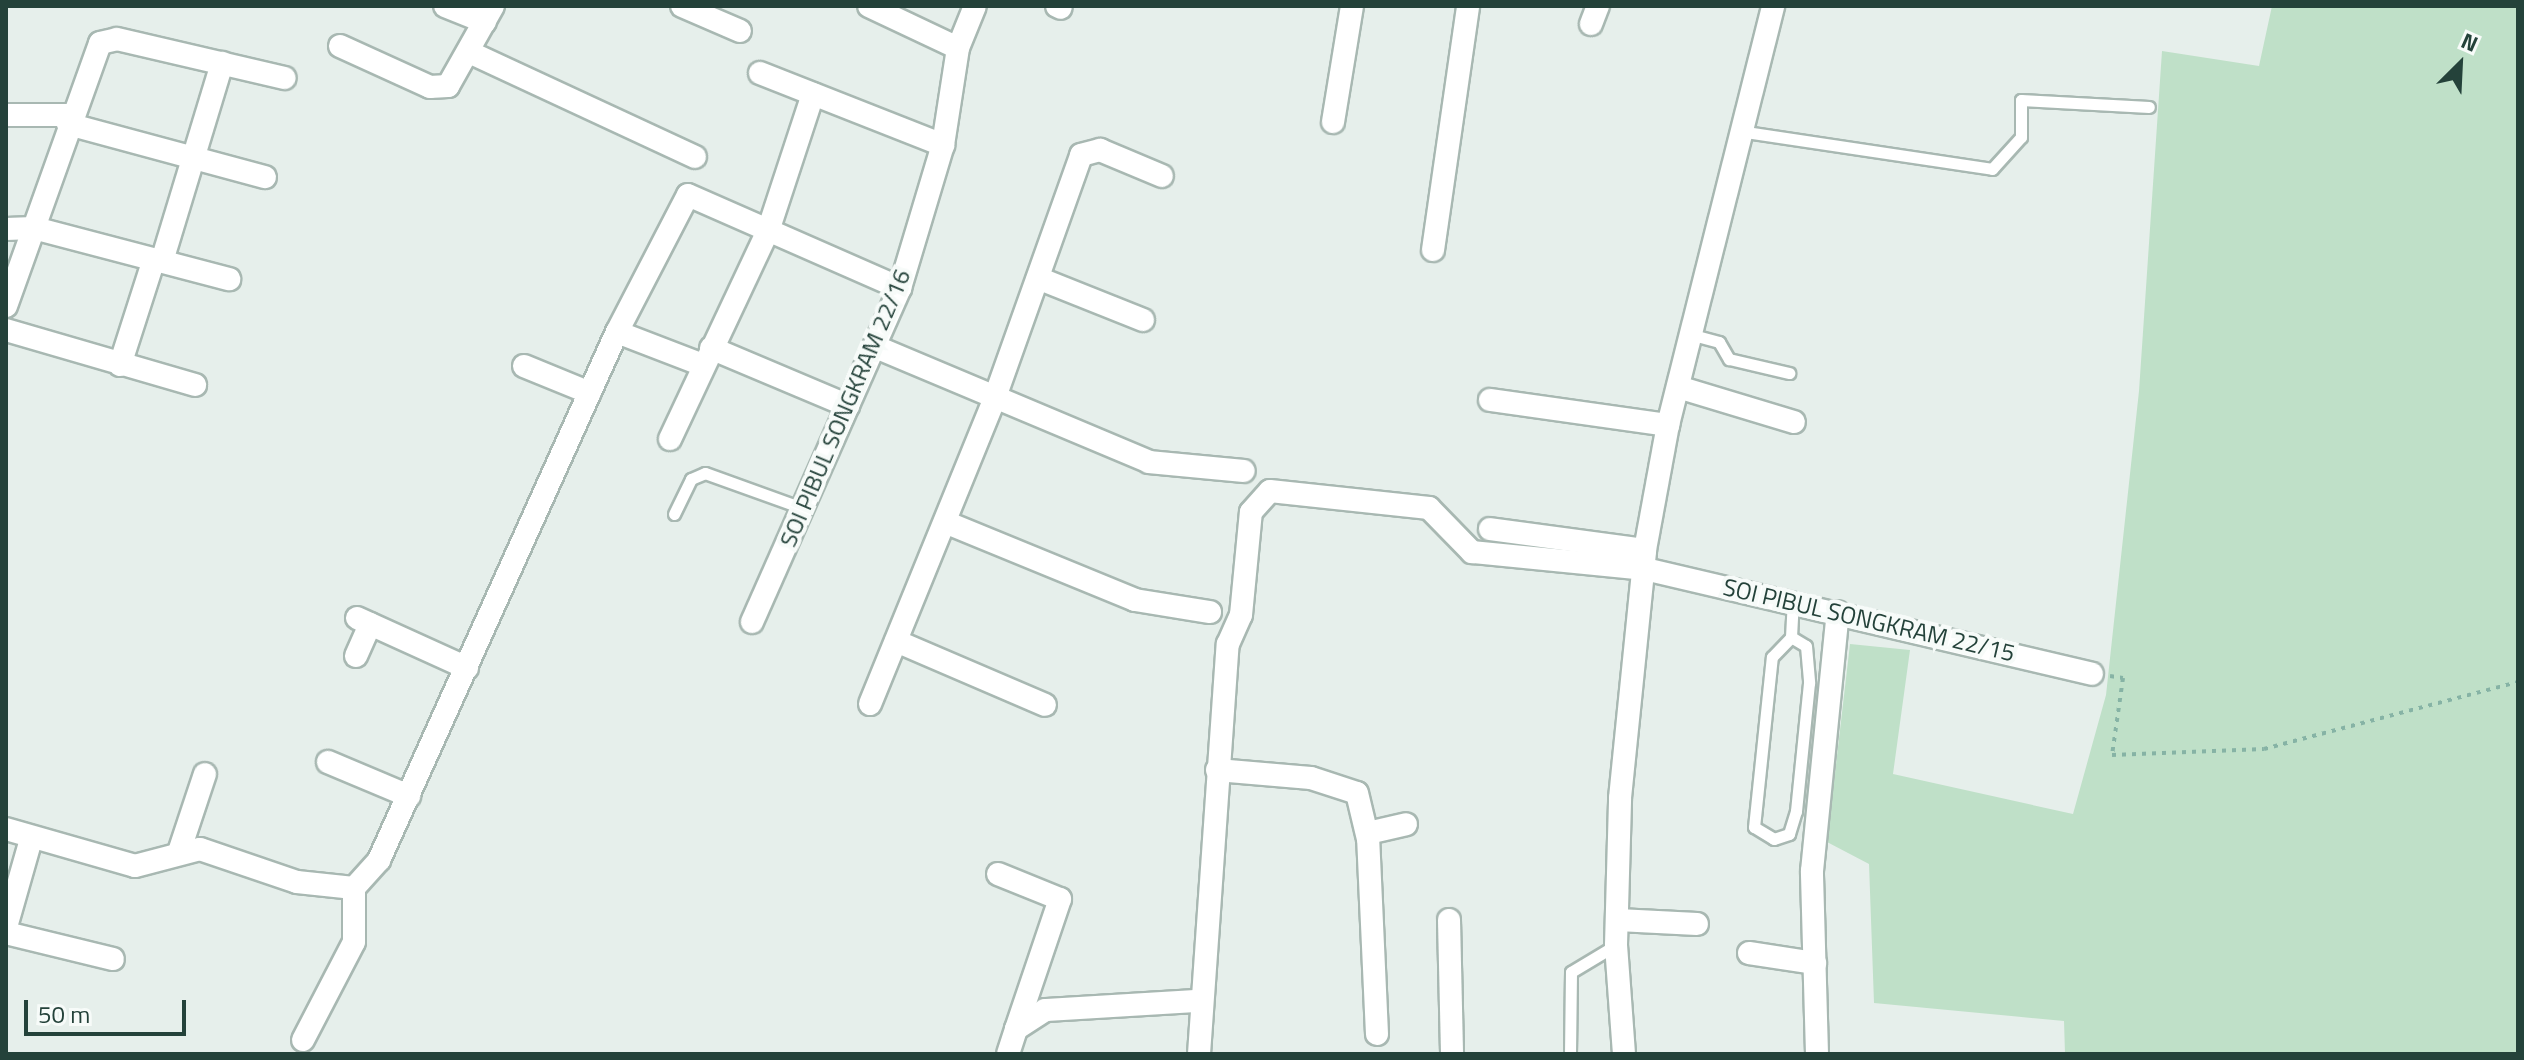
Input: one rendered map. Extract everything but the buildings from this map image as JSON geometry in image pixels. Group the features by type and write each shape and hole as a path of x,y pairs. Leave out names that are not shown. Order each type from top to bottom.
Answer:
{"street":[{"path":"340,46 430,87 455,81 489,14 445,6"},
{"path":"682,6 740,31"},
{"path":"869,6 958,48"},
{"name":"SOI PIBUL SONGKRAM 22/16","path":"752,622 900,288 943,145 958,48 975,6"},
{"path":"1333,122 1352,6"},
{"path":"1433,250 1468,6"},
{"path":"1624,1054 1616,945 1620,798 1645,560 1668,425 1693,335 1738,131 1773,6"},
{"path":"6,306 100,43 117,39 285,78"},
{"path":"469,52 695,157"},
{"path":"120,365 194,159 222,63"},
{"path":"760,73 943,145"},
{"path":"670,439 768,231 813,94"},
{"path":"6,115 70,120 194,159 265,177"},
{"path":"870,704 994,400 1089,149 1162,176"},
{"path":"6,829 31,839 135,866 179,852 200,849 297,882 354,888 373,871 617,332 688,195 900,288"},
{"path":"6,229 34,228 229,279"},
{"path":"1038,278 1143,320"},
{"path":"6,330 195,385"},
{"path":"617,332 707,356 848,406"},
{"path":"876,347 994,400 1149,462 1244,471"},
{"path":"524,366 590,393"},
{"path":"1678,387 1794,422"},
{"path":"1490,400 1668,425"},
{"path":"1199,1054 1197,1001 1228,644 1241,615 1257,500 1283,491 1429,508 1472,552 1645,560"},
{"path":"945,522 1135,600 1210,612"},
{"path":"1490,529 1645,560"},
{"name":"SOI PIBUL SONGKRAM 22/15","path":"1645,560 1793,604 1838,612 2092,674"},
{"path":"1817,1054 1812,871 1838,612"},
{"path":"356,656 363,621 467,668"},
{"path":"896,641 1045,705"},
{"path":"328,762 409,796"},
{"path":"1217,770 1311,778 1357,793 1368,839 1377,1034"},
{"path":"179,852 205,774"},
{"path":"1368,839 1379,825 1406,824"},
{"path":"6,927 8,904 31,839"},
{"path":"998,874 1060,899 1008,1054"},
{"path":"303,1040 354,942 354,888"},
{"path":"1449,920 1452,1054"},
{"path":"1618,920 1697,924"},
{"path":"6,933 113,959"},
{"path":"1749,953 1815,963"},
{"path":"1016,1029 1045,1010 1197,1001"}],"lane":[{"path":"1738,131 1992,169 2021,137 2021,100 2149,107"},
{"path":"1693,335 1719,342 1729,359 1789,373"},
{"path":"674,514 691,479 705,473 802,508"},
{"path":"1791,637 1806,646 1809,683 1796,811 1789,834 1774,839 1754,827 1772,657 1791,637 1793,604"},
{"path":"1570,1054 1571,972 1616,945"}],"path":[{"path":"2092,674 2123,678 2112,755 2264,749 2518,682"}],"green space":[{"path":"2272,6 2518,6 2518,1054 2065,1054 2064,1021 1874,1003 1869,864 1827,842 1850,644 1910,650 1893,774 2073,814 2106,695 2139,391 2162,51 2259,66"}]}
